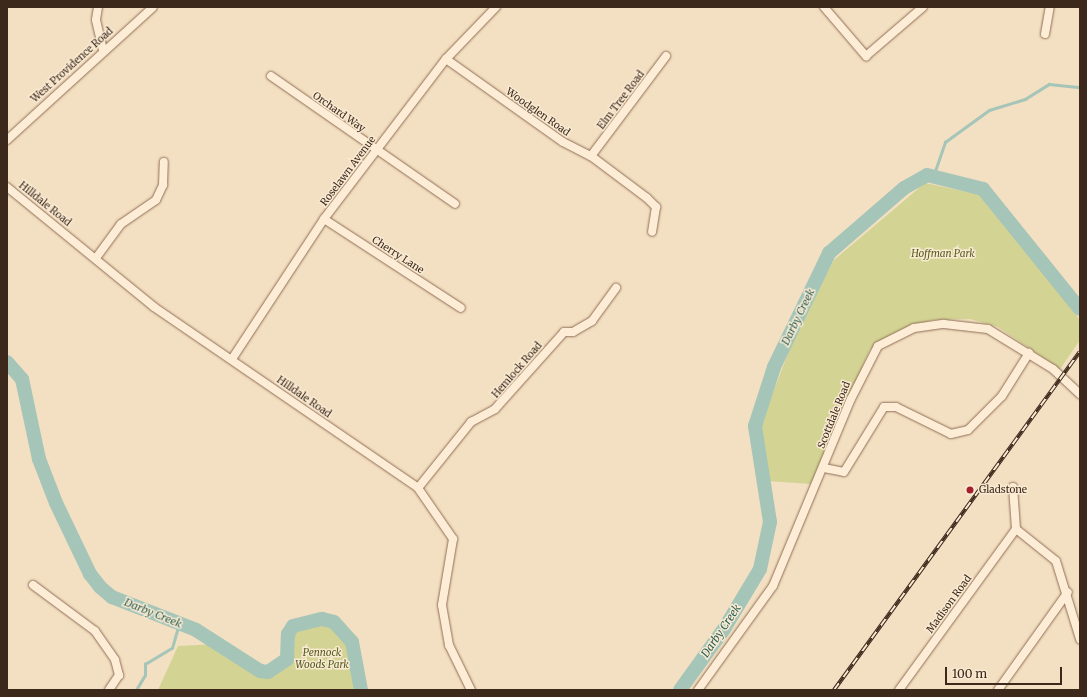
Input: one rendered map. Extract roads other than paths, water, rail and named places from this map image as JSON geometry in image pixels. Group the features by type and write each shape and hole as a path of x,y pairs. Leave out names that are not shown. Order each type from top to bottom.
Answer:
{"street":[{"path":"98,7 96,20 103,50"},
{"name":"West Providence Road","path":"7,140 103,50 153,7"},
{"name":"Roselawn Avenue","path":"232,359 324,219 446,59 496,7"},
{"path":"827,8 866,56 923,7"},
{"path":"1045,34 1050,7"},
{"name":"Elm Tree Road","path":"591,156 666,56"},
{"name":"Woodglen Road","path":"446,59 563,142 591,156 656,207 652,232"},
{"name":"Orchard Way","path":"271,76 455,204"},
{"path":"96,258 121,224 156,200 163,185 164,162"},
{"name":"Hilldale Road","path":"7,187 96,258 154,307 232,359 418,488 453,539 442,605 449,645 470,690"},
{"name":"Cherry Lane","path":"324,219 461,308"},
{"name":"Hemlock Road","path":"418,488 471,422 495,409 564,332 573,332 592,321 616,288"},
{"name":"Scottdale Road","path":"698,690 773,586 865,368 878,346 914,328 964,324 988,329 1029,353 1080,394"},
{"path":"824,468 844,472 884,406 896,408 956,435 968,430 1002,396 1029,353"},
{"path":"1013,487 1016,530 1056,561 1068,592 1080,639"},
{"name":"Madison Road","path":"899,690 1016,530"},
{"path":"33,585 95,630 115,660 119,675 109,690"},
{"path":"998,690 1068,592"}],"waterway":[{"path":"933,177 945,142 989,110 1025,99 1049,84 1080,87"},
{"name":"Darby Creek","path":"680,690 724,629 760,569 770,522 755,426 774,367 829,253 904,188 927,175 983,189 1080,309"},
{"name":"Darby Creek","path":"7,362 22,379 39,459 56,503 90,574 100,587 112,597 196,630 260,671 268,672 287,659 288,634 293,626 322,619 334,622 352,642 361,690"},
{"path":"136,690 145,675 145,664 172,648 179,623"}],"railway":[{"path":"834,690 1080,352"}],"place":[{"name":"Gladstone","path":"970,490"}],"park label":[{"name":"Hoffman Park","path":"943,254"},
{"name":"Pennock Woods Park","path":"322,658"}]}
